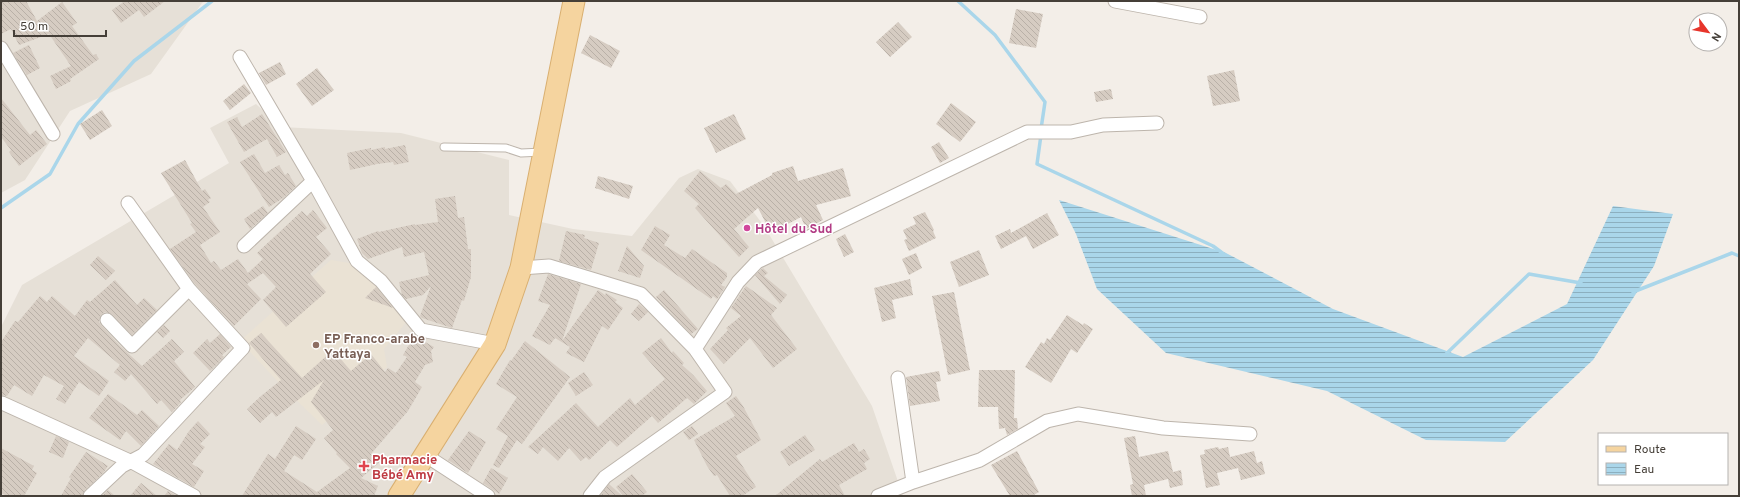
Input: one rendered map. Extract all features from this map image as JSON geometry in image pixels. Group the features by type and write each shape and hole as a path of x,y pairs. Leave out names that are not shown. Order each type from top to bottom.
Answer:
{"main road":[{"path":"399,496 495,344 521,268 574,1"}],"street":[{"path":"1115,1 1200,17"},
{"path":"1,48 53,134"},
{"path":"240,57 313,181 357,261 381,281 421,330 495,344"},
{"path":"695,349 738,282 757,262 1027,132 1071,132 1103,125 1158,123"},
{"path":"244,246 313,181"},
{"path":"90,496 122,466 143,455 243,348 189,289 128,204"},
{"path":"521,268 549,266 641,294 695,349 725,392 605,476 590,496"},
{"path":"106,320 132,346 189,289"},
{"path":"898,378 913,482"},
{"path":"2,403 132,462 194,496"},
{"path":"878,496 913,482 980,460 1047,421 1078,414 1163,428 1250,434"},
{"path":"425,455 488,496"}],"lane":[{"path":"444,147 506,148 521,153 544,152"}],"shaded area":[{"path":"1,1 205,1 202,3 151,74 70,111 25,180 1,193"},
{"path":"256,104 281,127 401,133 509,160 509,215 573,229 632,236 679,178 698,169 730,181 764,226 872,406 903,496 1,496 1,327 22,285 229,163 210,128"},
{"name":"EP Franco-arabe Yattaya","path":"331,260 367,266 412,315 384,349 387,367 322,425 281,385 240,341"}],"water":[{"path":"1059,200 1226,253 1333,309 1463,357 1567,304 1613,206 1673,214 1654,266 1593,360 1505,442 1426,440 1327,391 1166,353 1097,289 1076,234"}],"building":[{"path":"1,1 26,1 37,21 62,2 77,23 72,26 93,55 96,54 99,59 70,79 71,81 56,89 50,76 71,66 49,34 19,45 11,29 1,34"},
{"path":"125,1 165,1 144,17 139,10 121,23 112,10"},
{"path":"1016,9 1043,14 1036,48 1009,43"},
{"path":"898,22 912,37 890,57 876,42"},
{"path":"590,35 620,51 611,68 581,53"},
{"path":"29,45 40,68 27,75 13,53"},
{"path":"280,62 286,74 266,85 259,73"},
{"path":"317,68 334,90 312,106 296,84"},
{"path":"1234,70 1240,101 1213,106 1207,76"},
{"path":"244,84 251,93 230,110 223,101"},
{"path":"1111,89 1113,99 1096,102 1094,92"},
{"path":"1,98 30,135 36,130 47,144 19,166 9,152 11,150 1,137"},
{"path":"951,103 976,122 960,142 936,124"},
{"path":"102,110 112,126 90,140 80,124"},
{"path":"262,114 286,152 277,157 267,139 244,152 227,122 237,117 242,127"},
{"path":"734,114 746,139 716,153 704,128"},
{"path":"939,142 949,158 940,163 931,147"},
{"path":"405,145 409,162 394,165 393,162 377,164 350,170 347,153 371,148 371,150 385,147 385,149"},
{"path":"254,154 265,173 279,165 285,175 288,173 296,186 283,198 269,207 240,162"},
{"path":"185,160 202,191 205,189 211,198 208,200 210,202 203,207 220,232 200,245 211,263 214,261 221,270 238,259 248,273 263,259 257,253 302,211 307,216 313,210 327,228 316,237 331,254 310,274 326,292 286,327 263,300 276,287 263,273 247,284 261,299 234,326 195,284 170,249 196,232 161,173"},
{"path":"793,166 798,181 843,168 851,196 816,205 823,220 806,229 801,217 771,233 758,208 734,229 749,247 739,257 695,208 699,204 684,191 700,171 721,188 726,184 736,194 772,175 772,173"},
{"path":"598,176 633,186 629,199 595,188"},
{"path":"455,196 458,218 464,217 468,249 471,249 471,277 464,301 462,300 452,328 420,316 431,286 423,295 406,299 402,295 399,282 429,275 424,252 404,257 402,247 368,259 362,253 357,239 378,231 415,224 438,222 435,199"},
{"path":"263,206 268,213 250,229 244,219"},
{"path":"925,212 934,230 933,231 936,238 909,251 904,240 907,239 903,230 916,224 913,217"},
{"path":"1047,213 1059,235 1033,249 1026,236 1001,249 995,236 1010,229 1011,233"},
{"path":"655,226 670,235 664,245 685,258 692,249 727,273 727,277 721,285 725,287 717,299 713,296 711,299 641,250"},
{"path":"566,231 585,235 584,238 599,243 591,270 559,261"},
{"path":"845,234 854,252 844,257 836,239"},
{"path":"627,246 644,266 640,278 618,271"},
{"path":"979,250 989,275 959,287 950,262"},
{"path":"916,253 922,268 909,275 902,259"},
{"path":"98,256 115,271 106,280 90,265"},
{"path":"763,268 768,273 764,276 787,295 780,304 755,275"},
{"path":"548,274 581,284 562,341 598,290 617,300 615,302 623,308 608,330 602,326 584,362 566,353 570,347 555,338 550,345 532,336 550,305 538,301"},
{"path":"910,279 913,295 892,300 896,318 882,322 874,288"},
{"path":"115,280 137,305 144,298 157,310 132,335 112,314 105,312 101,315 99,322 120,346 142,366 172,339 184,352 174,361 195,387 180,400 181,402 172,412 161,400 157,404 131,374 125,381 114,372 120,365 88,338 74,356 109,381 99,396 79,382 65,404 56,399 64,386 44,375 32,396 14,385 7,396 1,395 1,342 15,321 18,322 40,296 47,302 52,296 75,316 87,300 90,302"},
{"path":"746,286 777,308 771,315 797,349 773,368 750,338 724,364 710,349 728,330 726,328 741,316 731,308"},
{"path":"376,287 393,308 365,298"},
{"path":"664,290 698,329 691,334 656,297"},
{"path":"954,292 970,370 948,375 932,296"},
{"path":"639,304 648,312 639,321 631,314"},
{"path":"1067,315 1083,325 1084,323 1093,329 1077,353 1071,349 1051,383 1025,367 1041,342 1044,344 1047,338 1050,340"},
{"path":"164,325 170,331 163,338 157,332"},
{"path":"261,333 302,378 333,350 351,371 371,354 385,372 388,368 396,373 407,357 403,355 410,343 413,345 418,338 434,347 431,351 433,362 425,365 415,382 422,387 408,411 371,454 379,463 361,478 378,486 374,496 242,496 268,454 275,459 296,426 316,439 302,460 294,455 284,471 317,492 350,468 336,454 337,453 324,438 333,430 311,402 324,380 276,417 272,412 260,423 247,409 281,380 249,343"},
{"path":"220,334 231,347 222,355 224,357 210,371 193,353 207,339 210,343"},
{"path":"661,338 672,353 673,351 684,363 682,365 707,391 694,404 687,398 658,423 652,416 617,447 610,440 589,460 586,457 581,461 569,448 558,461 543,447 538,454 528,447 576,403 598,427 630,398 635,405 665,379 642,353"},
{"path":"525,341 570,377 522,444 517,440 499,468 493,465 508,436 496,429 517,397 496,384 510,360 511,361"},
{"path":"979,370 1015,370 1014,418 1017,418 1018,429 1007,435 1005,428 999,429 998,407 978,407"},
{"path":"939,371 941,381 936,382 940,401 910,406 906,377"},
{"path":"584,372 593,385 576,396 568,383"},
{"path":"108,394 137,415 142,410 159,426 141,446 126,431 120,440 89,418"},
{"path":"736,396 761,440 736,456 756,487 742,496 730,496 717,475 714,476 707,466 694,440 735,416 726,403"},
{"path":"198,421 210,434 200,444 205,447 192,464 204,471 194,487 153,464 169,444 177,450 189,431"},
{"path":"692,426 698,434 689,440 683,432"},
{"path":"469,431 486,442 468,473 448,460"},
{"path":"805,435 815,450 789,466 780,452"},
{"path":"56,436 69,442 63,458 49,452"},
{"path":"1135,436 1139,457 1168,451 1173,472 1181,470 1183,485 1170,488 1168,479 1144,485 1146,496 1132,496 1130,485 1133,484 1124,438"},
{"path":"854,443 859,452 864,449 870,459 864,463 867,469 839,485 845,496 775,496 820,459 822,462"},
{"path":"1218,447 1219,449 1228,447 1230,457 1254,451 1257,463 1262,461 1265,474 1241,480 1238,468 1217,473 1220,485 1206,488 1200,455 1205,454 1204,450"},
{"path":"1,448 34,466 32,470 37,473 24,496 7,496 1,493"},
{"path":"1017,451 1039,492 1032,496 1010,496 991,465"},
{"path":"86,452 108,466 103,473 85,490 82,496 61,496 71,478 69,477"},
{"path":"491,468 508,478 499,494 483,483"},
{"path":"632,474 647,492 642,496 623,496 616,487"},
{"path":"141,483 157,496 130,496"},
{"path":"609,484 622,496 600,496"},
{"path":"108,490 115,496 102,496"},
{"path":"168,491 177,496 164,496"}],"waterway":[{"path":"1,208 50,174 78,124 134,61 212,1"},
{"path":"958,1 995,35 1045,102 1041,129"},
{"path":"1041,135 1037,164 1213,246 1225,255"},
{"path":"1633,292 1732,253 1739,256"},
{"path":"1445,355 1529,274 1581,283"}],"place":[{"name":"Hôtel du Sud","path":"747,228"},
{"name":"EP Franco-arabe Yattaya","path":"316,345"},
{"name":"Pharmacie Bébé Amy","path":"364,466"}]}
